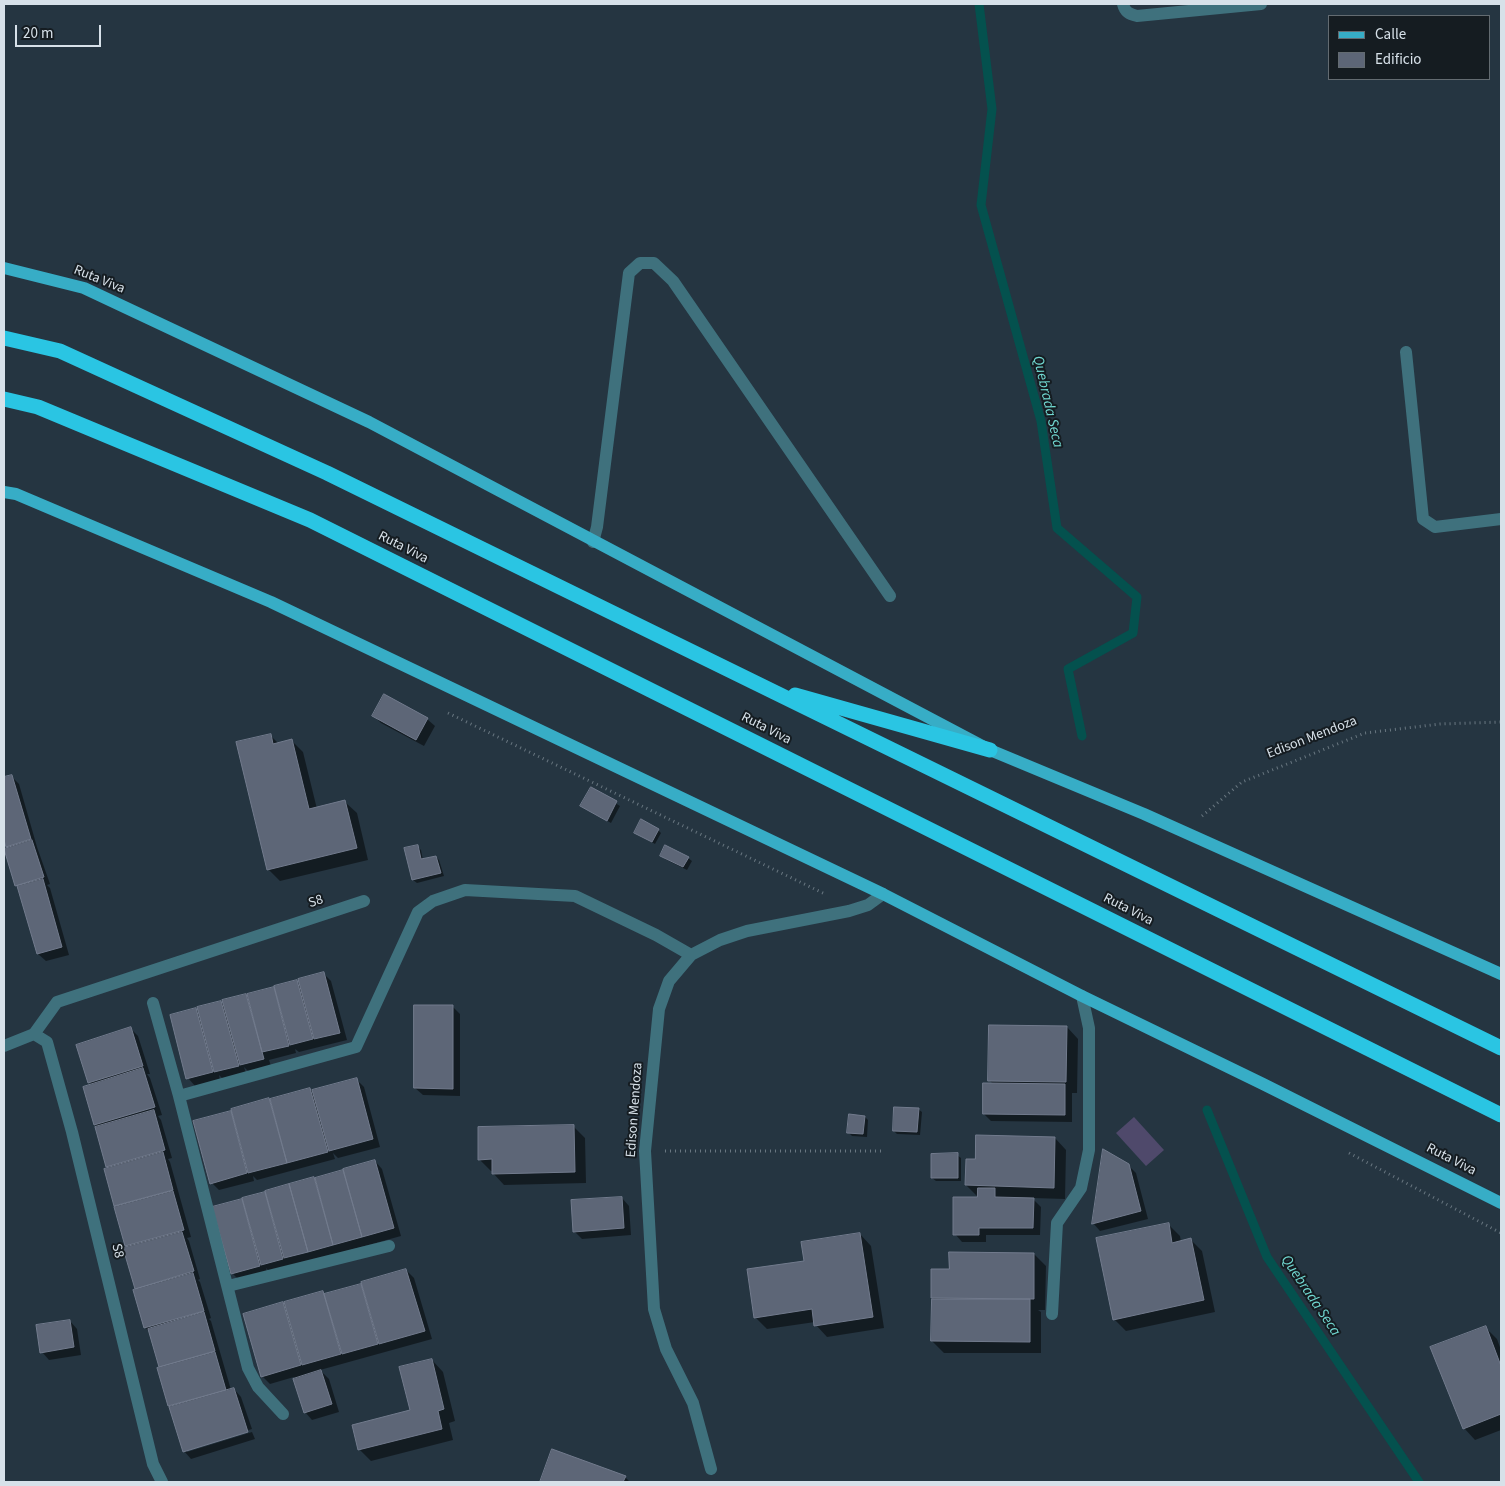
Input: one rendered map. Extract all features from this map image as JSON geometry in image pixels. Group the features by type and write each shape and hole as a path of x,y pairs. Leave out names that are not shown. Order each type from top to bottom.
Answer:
{"highway":[{"path":"4,338 60,351 318,469 1501,1048"},
{"name":"Ruta Viva","path":"4,399 38,407 310,520 1501,1115"},
{"path":"758,684 990,750"}],"main road":[{"name":"Ruta Viva","path":"4,268 84,288 369,422 990,750 1184,832 1501,974"},
{"name":"Ruta Viva","path":"4,492 25,498 270,602 883,894 1082,996 1501,1203"}],"street":[{"path":"1123,4 1124,9 1130,14 1146,16 1261,4"},
{"path":"593,542 597,527 629,273 640,263 654,263 673,281 890,596"},
{"path":"1406,352 1423,519 1435,527 1501,519"},
{"path":"179,1096 356,1048 418,912 433,901 465,890 575,896 656,935 691,955"},
{"name":"Edison Mendoza","path":"711,1469 693,1403 666,1349 654,1309 645,1151 659,1009 669,981 691,955 720,940 747,931 856,909 868,905 883,894"},
{"name":"S8","path":"162,1482 153,1464 72,1132 47,1042 34,1034 57,1002 364,902"},
{"path":"1052,1314 1057,1223 1081,1188 1089,1150 1089,1028 1082,996"},
{"path":"153,1003 179,1096 248,1368 258,1387 282,1414"},
{"path":"4,1046 34,1034"},
{"path":"228,1286 389,1246"}],"path":[{"path":"444,710 856,909"},
{"name":"Edison Mendoza","path":"1184,832 1242,782 1365,733 1440,724 1501,722"},
{"path":"645,1151 884,1151"},
{"path":"1348,1153 1501,1233"}],"shaded area":[{"path":"1134,1117 1164,1150 1146,1166 1116,1133"}],"building":[{"path":"384,694 428,718 416,740 372,716"},
{"path":"271,734 273,744 292,739 309,809 345,800 357,848 267,870 236,742"},
{"path":"12,775 31,839 6,847 4,840 4,777"},
{"path":"591,787 617,801 607,821 580,806"},
{"path":"641,819 659,829 652,842 634,833"},
{"path":"32,840 44,877 15,886 4,849"},
{"path":"418,845 421,859 436,856 441,873 412,880 404,848"},
{"path":"665,845 689,857 683,867 660,856"},
{"path":"43,879 62,947 37,954 17,886"},
{"path":"324,972 340,1033 314,1039 298,979"},
{"path":"297,980 313,1039 290,1045 274,986"},
{"path":"274,987 289,1046 262,1052 247,994"},
{"path":"246,994 264,1059 240,1065 222,1000"},
{"path":"221,1001 239,1066 214,1072 197,1007"},
{"path":"414,1005 453,1005 453,1089 414,1088"},
{"path":"196,1008 213,1072 186,1079 170,1015"},
{"path":"989,1025 1067,1026 1066,1082 988,1081"},
{"path":"131,1027 143,1066 88,1083 76,1045"},
{"path":"143,1068 155,1107 94,1125 83,1087"},
{"path":"357,1078 373,1139 329,1151 312,1090"},
{"path":"983,1083 1065,1084 1065,1115 983,1114"},
{"path":"310,1088 328,1152 287,1163 270,1099"},
{"path":"269,1098 287,1163 248,1173 231,1109"},
{"path":"894,1107 919,1108 917,1132 893,1131"},
{"path":"154,1110 165,1150 106,1167 95,1127"},
{"path":"231,1111 247,1173 210,1184 193,1121"},
{"path":"849,1114 865,1116 863,1134 847,1133"},
{"path":"574,1125 575,1172 492,1174 492,1159 478,1160 478,1127"},
{"path":"976,1135 1055,1137 1054,1188 965,1185 966,1159 975,1159"},
{"path":"1103,1149 1129,1164 1141,1211 1092,1224"},
{"path":"163,1152 173,1190 114,1206 104,1169"},
{"path":"958,1153 958,1178 931,1178 931,1154"},
{"path":"375,1160 394,1228 362,1237 343,1169"},
{"path":"343,1170 362,1237 333,1245 315,1178"},
{"path":"314,1177 333,1245 308,1252 289,1184"},
{"path":"289,1184 308,1252 284,1258 265,1191"},
{"path":"978,1188 995,1188 995,1197 1034,1198 1033,1228 979,1228 979,1235 953,1235 953,1197 977,1197"},
{"path":"173,1191 184,1230 125,1246 114,1207"},
{"path":"265,1192 283,1259 261,1265 242,1198"},
{"path":"622,1197 624,1228 573,1232 571,1200"},
{"path":"242,1199 260,1266 231,1274 212,1207"},
{"path":"1169,1223 1172,1243 1191,1238 1204,1300 1113,1320 1096,1238"},
{"path":"182,1232 194,1271 135,1289 123,1248"},
{"path":"860,1233 873,1317 814,1326 812,1309 754,1318 747,1269 804,1261 801,1242"},
{"path":"949,1252 1034,1253 1034,1299 931,1298 931,1269 949,1269"},
{"path":"406,1269 425,1331 379,1344 361,1282"},
{"path":"193,1273 204,1311 144,1328 133,1290"},
{"path":"361,1284 378,1344 342,1354 324,1294"},
{"path":"323,1291 341,1354 302,1365 284,1302"},
{"path":"932,1299 1030,1299 1030,1342 931,1341"},
{"path":"283,1302 301,1365 261,1377 243,1314"},
{"path":"204,1312 215,1351 159,1367 148,1329"},
{"path":"70,1320 74,1347 40,1353 36,1325"},
{"path":"1486,1326 1501,1366 1501,1414 1463,1429 1430,1347"},
{"path":"215,1352 226,1390 168,1406 157,1368"},
{"path":"432,1359 444,1409 438,1411 442,1429 358,1450 352,1425 410,1410 399,1367"},
{"path":"321,1370 332,1404 304,1413 293,1379"},
{"path":"234,1388 248,1432 183,1452 169,1407"},
{"path":"552,1449 626,1476 623,1482 540,1482"}],"waterway":[{"name":"Quebrada Seca","path":"979,4 992,109 981,205 1041,421 1057,528 1137,597 1133,633 1068,669 1082,736"},
{"name":"Quebrada Seca","path":"1207,1110 1267,1257 1419,1482"}]}
